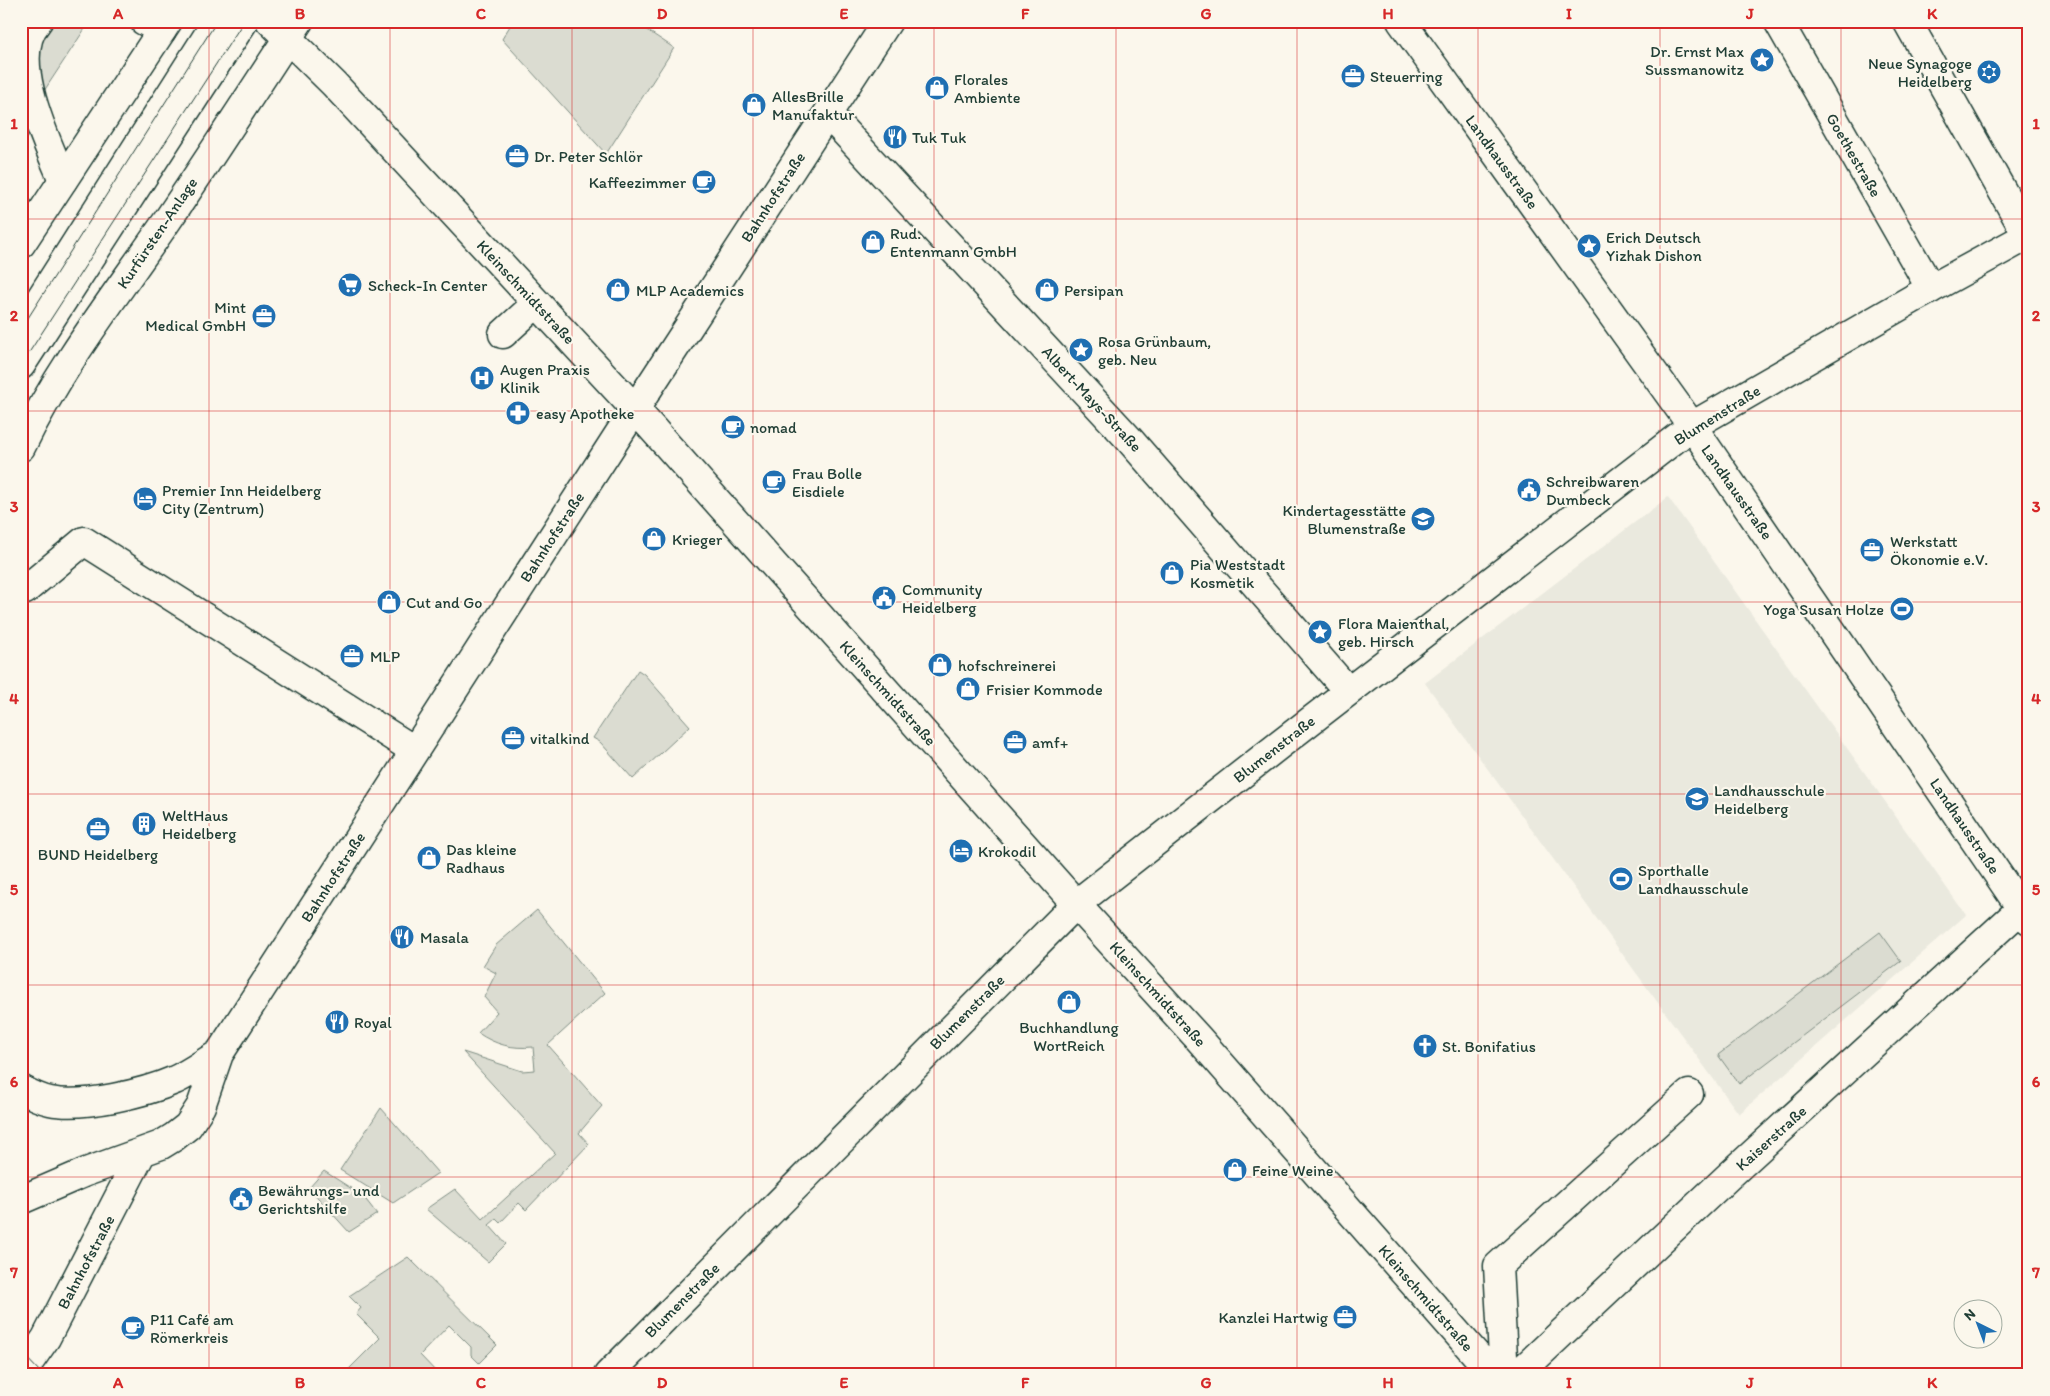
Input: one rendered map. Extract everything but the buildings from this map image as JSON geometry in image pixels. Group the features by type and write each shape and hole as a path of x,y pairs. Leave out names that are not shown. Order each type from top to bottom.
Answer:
{"street":[{"path":"38,21 34,26 28,44 26,64 28,85 41,129 63,180"},
{"path":"21,329 217,21"},
{"path":"21,365 244,21"},
{"name":"Bahnhofstraße","path":"21,1200 86,1172 161,1145 188,1126 201,1106 219,1054 414,750 888,21"},
{"name":"Landhausstraße","path":"1401,21 1692,426 2026,911"},
{"name":"Goethestraße","path":"1778,21 1923,293"},
{"path":"1907,21 2028,235"},
{"path":"21,244 63,180 158,24"},
{"name":"Kleinschmidtstraße","path":"285,27 334,84 635,409 1199,1040 1494,1375"},
{"name":"Kurfürsten-Anlage","path":"21,447 38,411 63,370 167,220 285,27"},
{"name":"Albert-Mays-Straße","path":"828,114 1128,438 1348,691"},
{"name":"Blumenstraße","path":"608,1375 1076,904 1348,691 1692,426 2028,235"},
{"path":"502,334 537,303"},
{"path":"21,590 25,590 84,541 414,750"},
{"name":"Kaiserstraße","path":"1517,1375 2026,911"},
{"name":"Bahnhofstraße","path":"21,1089 50,1101 82,1102 94,1100 138,1092 176,1079 219,1054"},
{"path":"1504,1375 1498,1266 1689,1094"},
{"name":"Bahnhofstraße","path":"25,1370 46,1338 142,1152"}],"shaded area":[{"path":"21,21 90,21 21,126"},
{"path":"513,21 633,21 674,48 606,154 502,39"},
{"name":"Landhausschule Heidelberg","path":"1668,497 1966,915 1739,1114 1425,683"},
{"path":"638,670 644,674 690,726 633,779 600,742 593,738"},
{"path":"537,910 605,993 548,1045 602,1106 579,1133 589,1144 526,1210 519,1203 500,1223 496,1219 489,1225 506,1244 488,1262 426,1209 455,1189 483,1219 555,1153 463,1052 522,1071 535,1070 533,1047 504,1045 491,1041 478,1033 497,1012 484,997 496,973 483,966 496,945"},
{"path":"1880,932 1901,961 1739,1084 1718,1055"},
{"path":"381,1108 438,1173 393,1203 340,1170"},
{"path":"324,1171 363,1196 377,1214 349,1232 309,1188"},
{"path":"408,1257 497,1345 479,1363 471,1355 471,1347 449,1325 420,1355 439,1375 343,1375 380,1338 356,1314 361,1308 349,1296"}],"tram line":[{"path":"21,329 217,21"},
{"path":"21,365 244,21"},
{"path":"21,1352 43,1375"}],"place":[{"name":"Dr. Ernst Max Sussmanowitz","path":"1762,60"},
{"name":"Neue Synagoge Heidelberg","path":"1989,72"},
{"name":"Steuerring","path":"1353,76"},
{"name":"Florales Ambiente","path":"937,88"},
{"name":"AllesBrille Manufaktur","path":"754,105"},
{"name":"Tuk Tuk","path":"895,137"},
{"name":"Dr. Peter Schlör","path":"517,156"},
{"name":"Kaffeezimmer","path":"704,182"},
{"name":"Rud. Entenmann GmbH","path":"873,242"},
{"name":"Erich Deutsch Yizhak Dishon","path":"1589,246"},
{"name":"Scheck-In Center","path":"350,285"},
{"name":"MLP Academics","path":"618,290"},
{"name":"Persipan","path":"1047,290"},
{"name":"Mint Medical GmbH","path":"264,316"},
{"name":"Rosa Grünbaum, geb. Neu","path":"1081,350"},
{"name":"Augen Praxis Klinik","path":"482,378"},
{"name":"easy Apotheke","path":"518,413"},
{"name":"nomad","path":"733,427"},
{"name":"Frau Bolle Eisdiele","path":"774,482"},
{"name":"Schreibwaren Dumbeck","path":"1529,490"},
{"name":"Premier Inn Heidelberg City (Zentrum)","path":"145,499"},
{"name":"Kindertagesstätte Blumenstraße","path":"1423,519"},
{"name":"Krieger","path":"654,539"},
{"name":"Werkstatt Ökonomie e.V.","path":"1872,550"},
{"name":"Pia Weststadt Kosmetik","path":"1172,573"},
{"name":"Community Heidelberg","path":"884,598"},
{"name":"Cut and Go","path":"389,602"},
{"name":"Yoga Susan Holze","path":"1902,609"},
{"name":"Flora Maienthal, geb. Hirsch","path":"1320,632"},
{"name":"MLP","path":"352,656"},
{"name":"hofschreinerei","path":"940,665"},
{"name":"Frisier Kommode","path":"968,689"},
{"name":"vitalkind","path":"513,738"},
{"name":"amf+","path":"1015,742"},
{"name":"Landhausschule Heidelberg","path":"1697,799"},
{"name":"WeltHaus Heidelberg","path":"144,824"},
{"name":"BUND Heidelberg","path":"98,829"},
{"name":"Krokodil","path":"961,851"},
{"name":"Das kleine Radhaus","path":"429,858"},
{"name":"Sporthalle Landhausschule","path":"1621,879"},
{"name":"Masala","path":"402,937"},
{"name":"Buchhandlung WortReich","path":"1069,1002"},
{"name":"Royal","path":"337,1022"},
{"name":"St. Bonifatius","path":"1425,1046"},
{"name":"Feine Weine","path":"1235,1170"},
{"name":"Bewährungs- und Gerichtshilfe","path":"241,1199"},
{"name":"Kanzlei Hartwig","path":"1345,1317"},
{"name":"P11 Café am Römerkreis","path":"133,1328"}]}
